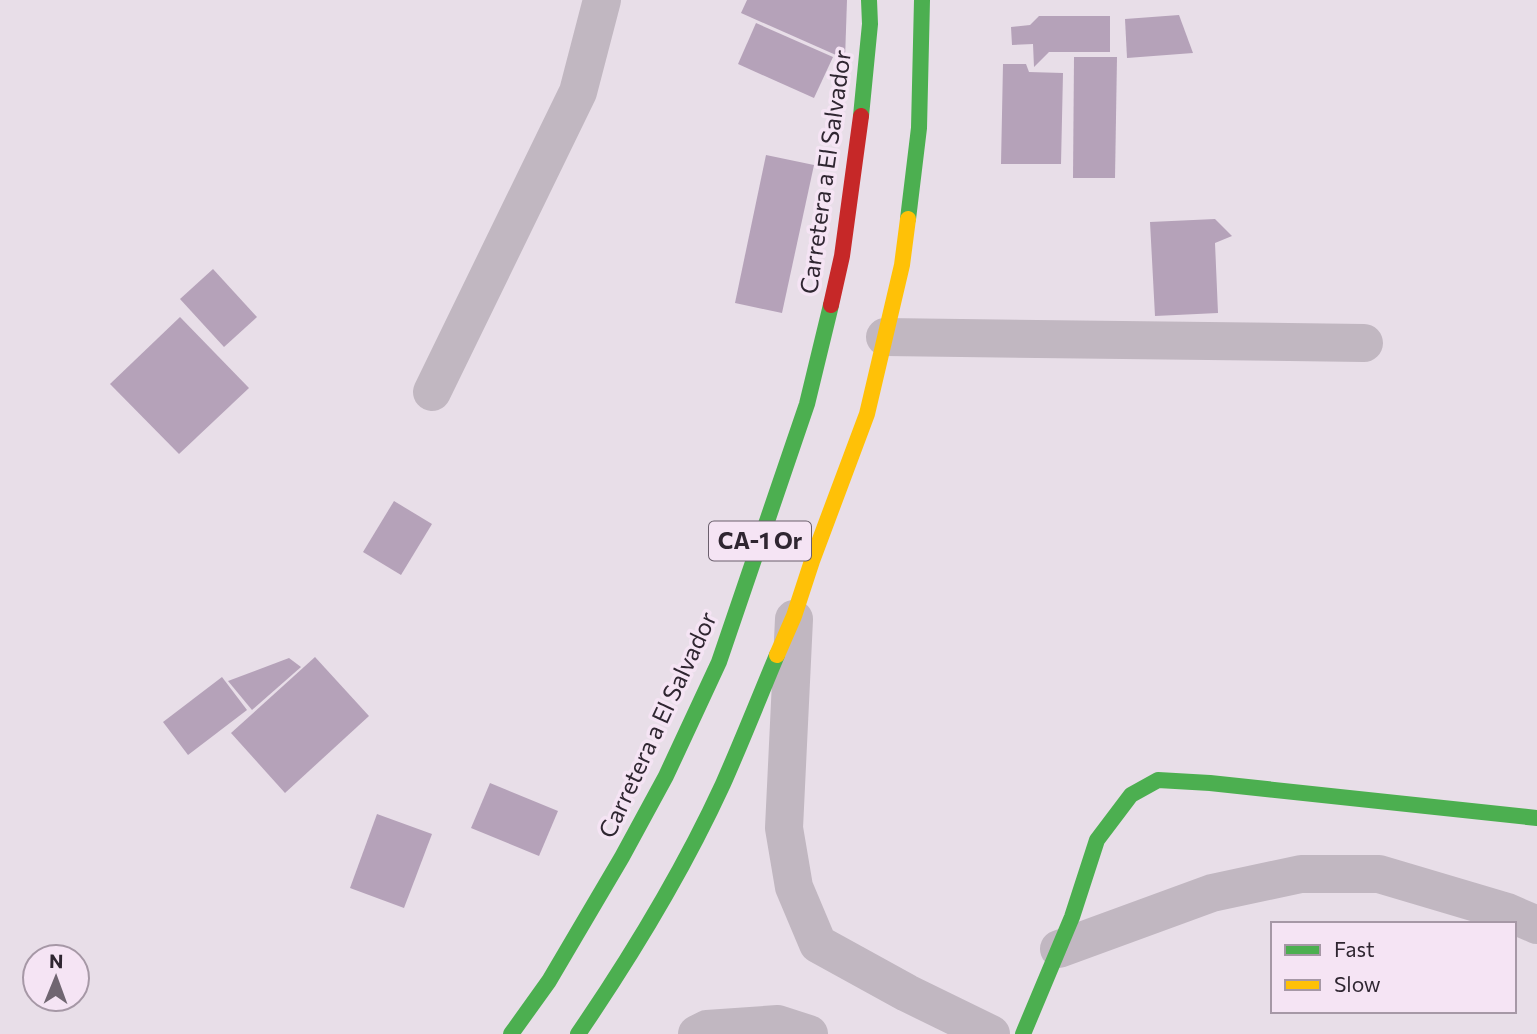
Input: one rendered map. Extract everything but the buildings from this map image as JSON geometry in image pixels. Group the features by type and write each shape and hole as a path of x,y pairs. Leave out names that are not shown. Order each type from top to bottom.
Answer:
{"main road":[{"name":"Carretera a El Salvador","path":"510,1034 549,981 622,857 666,776 719,662 807,404 842,257 859,138 870,24 869,0"},
{"name":"CA-1 Or","path":"578,1034 614,981 670,885 722,785 794,616 811,561 867,414 902,264 919,128 922,0"},
{"path":"1023,1034 1072,917 1097,840 1131,795 1158,780 1210,783 1537,818"}],"street":[{"path":"432,392 579,92 602,0"},
{"path":"885,337 1364,343"},
{"path":"794,616 784,828 794,887 818,944 906,993 991,1034"},
{"path":"1059,949 1212,893 1301,874 1379,874 1507,912 1537,925"},
{"path":"697,1034 707,1029 778,1024 809,1034"}],"traffic: fast":[{"path":"861,116 870,24 869,0"},
{"path":"908,219 919,128 922,0"},
{"path":"511,1034 549,981 622,857 666,776 719,662 807,404 831,305"},
{"path":"578,1034 637,943 691,849 723,784 777,655"},
{"path":"1023,1034 1072,917 1097,840 1131,795 1158,780 1210,783 1537,818"}],"traffic: slow":[{"path":"777,655 794,616 867,414 902,265 908,219"}],"traffic: jam":[{"path":"831,305 842,256 861,116"}]}
